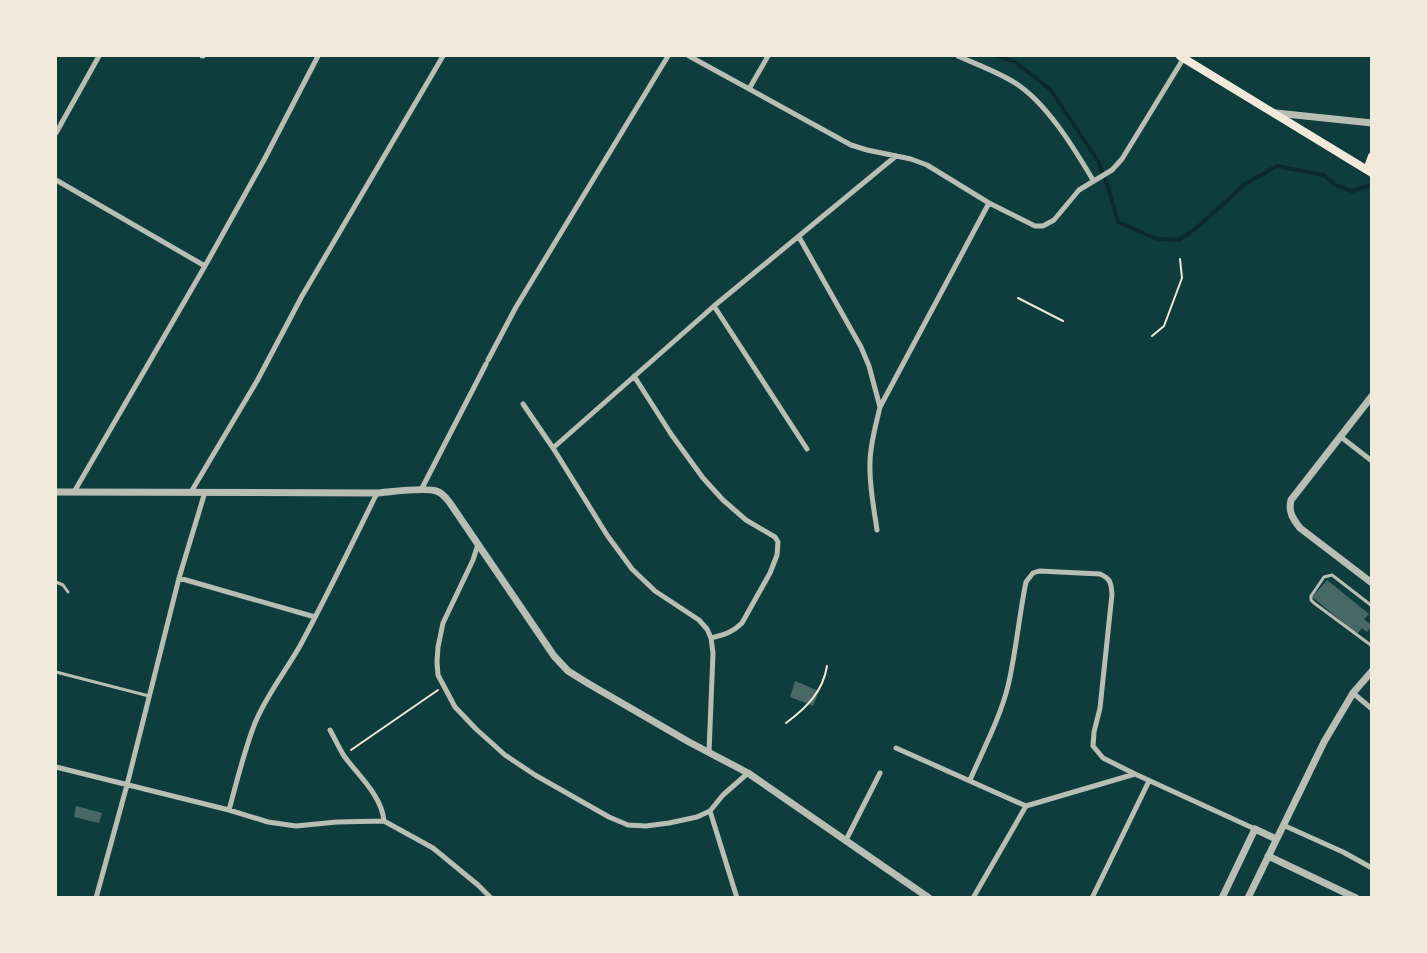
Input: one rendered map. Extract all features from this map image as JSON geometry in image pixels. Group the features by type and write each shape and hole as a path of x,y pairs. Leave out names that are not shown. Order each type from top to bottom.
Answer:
{"main road":[{"path":"1183,56 1369,172 1371,156"}],"street":[{"path":"56,133 99,56"},
{"path":"74,492 205,266 318,56"},
{"path":"191,492 257,381 302,296 443,56"},
{"path":"421,490 516,307 668,56"},
{"path":"689,56 851,145 927,165 989,203 1035,226 1043,226 1054,220 1079,190 1112,170 1122,159 1183,56"},
{"path":"749,89 768,56"},
{"path":"958,56 1014,81 1032,96 1052,118 1096,179"},
{"path":"1276,113 1371,123"},
{"path":"553,448 714,306 896,156"},
{"path":"56,180 205,266"},
{"path":"877,530 870,482 870,462 880,407 989,203"},
{"path":"799,237 861,348 869,366 880,407"},
{"path":"714,306 807,449"},
{"path":"634,376 702,478 746,520 775,537 778,542 777,555 770,573 742,623 726,634 711,638"},
{"path":"1371,396 1291,500 1290,510 1300,528 1371,583"},
{"path":"523,404 607,535 632,569 656,591 686,610 707,629 713,653 709,752"},
{"path":"1341,437 1371,460"},
{"path":"56,492 378,493 436,490 445,497 554,656 568,670 748,773 929,897"},
{"path":"96,897 127,785 178,579 205,492"},
{"path":"229,810 255,723 265,702 299,647 378,493"},
{"path":"478,544 473,560 443,623 438,647 438,675 455,707 505,755 535,776 628,825 646,826 669,823 710,811 723,795 748,773"},
{"path":"970,780 993,728 1007,688 1026,582 1033,573 1039,571 1100,574 1107,577 1112,594 1100,708 1093,742 1097,752 1103,758 1134,774 1276,839"},
{"path":"178,579 315,617"},
{"path":"1248,897 1324,742 1353,693 1371,671"},
{"path":"1353,693 1371,710"},
{"path":"330,730 344,755 381,806 384,821"},
{"path":"896,748 1026,806 1134,774"},
{"path":"56,767 229,810 268,822 296,826 346,821 384,821 433,848 491,897"},
{"path":"846,840 880,773"},
{"path":"1092,897 1149,781"},
{"path":"973,897 1026,806"},
{"path":"710,811 737,897"},
{"path":"1283,825 1343,852 1371,868"},
{"path":"1222,897 1255,830"},
{"path":"1268,856 1344,894 1356,897"}],"lane":[{"path":"1371,606 1332,575 1324,576 1311,596 1314,603 1371,646"},
{"path":"56,582 63,585 69,592"},
{"path":"56,672 149,696"}],"path":[{"path":"1152,336 1164,326 1182,278 1180,259"},
{"path":"1018,298 1063,321"},
{"path":"786,723 817,694 825,678 827,666"},
{"path":"344,755 443,686"}],"building":[{"path":"1327,580 1369,614 1364,619 1372,626 1367,632 1362,628 1357,634 1312,597"},
{"path":"795,681 819,691 813,706 790,697"},
{"path":"76,806 102,813 99,823 74,817"}],"waterway":[{"path":"999,56 1015,62 1050,89 1098,161 1118,222 1157,239 1179,240 1200,225 1245,184 1277,166 1324,175 1335,185 1352,191 1368,186"}]}
